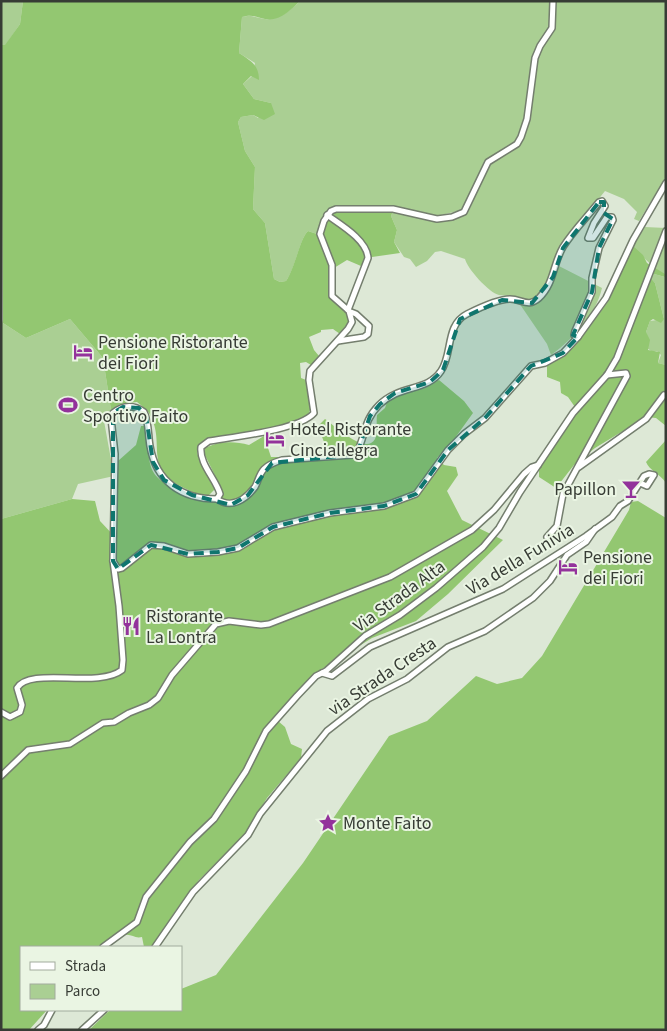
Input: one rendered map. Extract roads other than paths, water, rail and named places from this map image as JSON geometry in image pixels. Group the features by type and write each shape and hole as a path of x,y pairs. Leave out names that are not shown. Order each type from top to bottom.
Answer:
{"street":[{"path":"338,341 364,337 368,334 369,326 356,314 335,300 331,292 332,265 320,234 327,215 336,209 394,209 436,219 452,217 464,212 488,162 517,144 521,137 527,119 535,58 540,46 552,28 553,1"},
{"path":"112,561 118,568 122,568 143,550 157,544 188,554 218,552 238,548 272,527 330,513 384,506 416,494 448,450 464,434 485,418 532,366 545,363 563,352 578,337 606,298 633,240 666,183"},
{"path":"1,712 10,717 20,712 22,705 17,688 28,680 92,678 109,676 122,670 119,606 112,561 115,454 111,418 117,410 134,407 144,412 153,462 164,480 192,495 217,499 223,504 231,505 239,501 256,486 263,470 272,463 282,460 352,455 357,452 370,416 380,404 395,392 430,382 442,370 454,327 465,315 502,300 512,299 524,304 539,298 553,277 562,248 599,202 602,201 605,206 594,222 588,238 592,239 607,217 611,216 613,220 599,248 592,278 592,292 574,335 578,337"},
{"path":"217,499 220,494 218,486 200,454 201,447 209,441 284,427 310,417 314,409 309,375 312,368 351,325 353,318 349,311 368,258 367,253 343,226 327,215"},
{"name":"Via Strada Alta","path":"104,946 137,922 146,896 190,842 214,819 242,778 271,725 314,679 365,636 400,615 436,588 483,547 499,528 573,412 607,375 617,358 666,231"},
{"path":"547,537 557,526 563,494 579,468 609,405 627,376 626,372 621,371 607,375"},
{"path":"579,468 646,419 664,395"},
{"path":"1,776 28,750 70,744 103,723 114,722 129,713 149,705 158,698 172,675 216,624 229,621 254,625 270,624 390,577 472,530 494,510 524,474 532,467 538,465"},
{"name":"Via della Funivia","path":"322,673 332,676 370,647 503,589 595,529 628,501 640,483"},
{"name":"via Strada Cresta","path":"156,946 193,892 248,835 272,798 327,731 368,699 407,679 448,647 485,631 533,598 550,581 567,556 586,542 595,529"},
{"path":"38,1030 44,1025 51,1011"},
{"path":"82,1030 103,1011"}],"place":[{"name":"Pensione Ristorante dei Fiori","path":"83,352"},
{"name":"Centro Sportivo Faito","path":"68,405"},
{"name":"Hotel Ristorante Cinciallegra","path":"275,439"},
{"name":"Papillon","path":"631,489"},
{"name":"Pensione dei Fiori","path":"568,567"},
{"name":"Ristorante La Lontra","path":"131,626"},
{"name":"Monte Faito","path":"328,823"}]}
